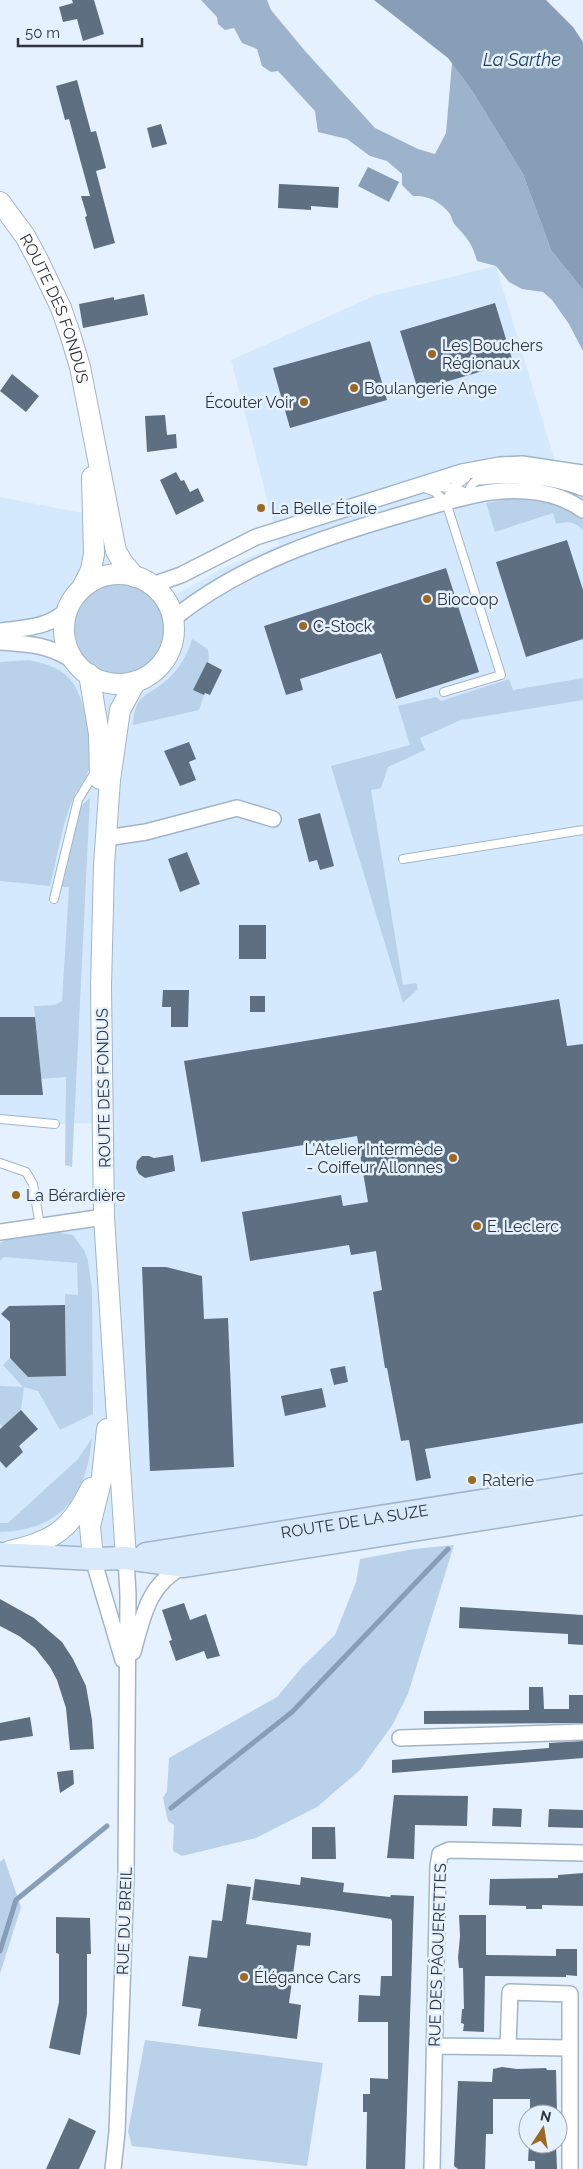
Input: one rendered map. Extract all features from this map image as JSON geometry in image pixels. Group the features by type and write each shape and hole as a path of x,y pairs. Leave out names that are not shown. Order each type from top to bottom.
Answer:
{"main road":[{"name":"ROUTE DE LA SUZE","path":"0,1553 93,1559 126,1558 583,1484"},
{"name":"ROUTE DE LA SUZE","path":"126,1558 184,1566 583,1503"}],"street":[{"name":"ROUTE DES FONDUS","path":"0,202 25,236 61,308 80,367 116,551 123,563 144,581"},
{"name":"ROUTE DES FONDUS","path":"82,588 91,570 94,554 91,423"},
{"path":"144,581 181,576 256,537 477,468 500,465 546,466 583,474"},
{"path":"466,478 514,475 546,477 583,488"},
{"path":"173,619 196,600 220,586 285,554 392,517 446,502 469,496 510,491 544,492 557,496 583,510"},
{"path":"0,631 44,624 56,620 68,609 82,588 106,576 121,574 144,581 166,600 173,619 173,637 166,657 152,672 136,681 116,683 100,680 58,651 32,644 0,642"},
{"path":"68,609 65,638 68,649 83,669"},
{"name":"ROUTE DES FONDUS","path":"83,669 96,708 104,865"},
{"name":"ROUTE DES FONDUS","path":"126,1558 110,1340 104,1217 101,987 104,865 117,724 120,710 136,681"},
{"path":"106,838 146,832 237,808 273,819"},
{"path":"0,1232 104,1217"},
{"name":"ROUTE DES FONDUS","path":"93,1559 90,1526 102,1477 104,1459 110,1340"},
{"name":"ROUTE DES FONDUS","path":"0,1553 35,1545 69,1524 80,1510 104,1459"},
{"name":"RUE DU BREIL","path":"113,2169 117,2132 126,1874 128,1595 126,1558"},
{"name":"RUE DU BREIL","path":"93,1559 128,1673"},
{"name":"RUE DU BREIL","path":"128,1673 148,1602 159,1585 171,1572 184,1566"},
{"path":"400,1738 583,1732"},
{"name":"RUE DES PÂQUERETTES","path":"432,2169 438,1866 440,1854 449,1850 583,1853"},
{"path":"508,2046 510,1992 576,1995 570,2048 570,2169"},
{"path":"435,2046 570,2048"}],"lane":[{"path":"469,496 473,483 491,476"},
{"path":"446,502 452,488 466,478"},
{"path":"418,486 452,488 466,492 469,496"},
{"path":"418,486 435,492 446,502 500,675 444,692"},
{"path":"54,899 78,800 94,777 100,759"},
{"path":"404,859 583,830"},
{"path":"0,1119 55,1124"},
{"path":"0,1163 26,1172 34,1184 40,1226"}],"shaded area":[{"path":"201,0 267,0 271,10 305,51 375,128 418,149 435,154 446,133 452,63 471,89 523,174 551,250 583,290 583,351 569,324 552,300 543,292 522,289 509,282 496,266 477,261 469,241 455,225 450,214 443,206 429,198 413,196 402,185 402,174 387,161 370,156 347,139 318,132 315,111 278,71 271,72 262,66 257,49 242,43 234,28 225,30 218,24 217,17"},
{"path":"496,266 557,468 583,473 583,1484 182,1548 0,1554 0,1232 104,1217 103,1123 55,1124 0,1119 0,497 77,512 103,512 106,555 113,574 135,577 146,581 166,600 225,567 279,545 231,360 376,295"},
{"path":"509,499 538,501 557,505 583,519 583,530 571,522 556,524 553,513 495,532 486,503"},
{"path":"120,584 137,588 152,597 161,612 165,629 161,646 152,661 137,670 120,674 103,670 88,661 79,646 75,629 79,612 88,597 103,588"},
{"path":"192,639 208,649 209,660 193,690 204,695 199,710 133,725 136,706 144,696 161,685 176,671 186,656"},
{"path":"29,660 59,670 73,684 83,705 90,742 89,768 68,811 50,886 0,881 0,662"},
{"path":"583,678 583,700 461,720 420,738 425,750 388,767 381,788 371,790 403,985 416,983 418,989 403,1003 331,766 410,745 398,706 436,697 441,701 509,679 513,690"},
{"path":"90,798 72,1167 65,1165 66,1077 41,1079 34,1006 55,1005 62,1001 69,887 62,887 81,806"},
{"path":"55,1232 73,1235 84,1250 88,1261 92,1289 93,1414 60,1430 38,1391 24,1387 21,1410 3,1427 0,1424 0,1386 23,1387 3,1365 10,1358 28,1377 66,1376 65,1294 78,1295 77,1263 4,1257 0,1260 0,1243 11,1238"},
{"path":"92,1438 84,1476 77,1492 67,1506 55,1516 40,1524 22,1530 0,1532 0,1523 8,1523 78,1459"},
{"path":"454,1545 408,1694 393,1724 360,1770 317,1807 256,1838 182,1856 173,1851 174,1825 168,1821 163,1798 167,1791 169,1758 277,1697 303,1666 335,1635 356,1582 360,1559 414,1549"},
{"path":"4,1858 21,1907 0,1974 0,1862"},
{"path":"145,2040 323,2063 307,2166 132,2146 128,2132"}],"water":[{"name":"La Sarthe","path":"374,0 546,0 573,27 583,42 583,290 551,250 523,174 471,89 448,58"},
{"path":"368,167 399,182 389,202 358,186"}],"building":[{"path":"72,0 94,0 104,34 83,41 77,19 63,22 59,7 73,3"},
{"path":"77,80 91,132 96,131 106,168 96,171 115,243 94,249 81,196 90,196 69,119 65,120 56,86"},
{"path":"161,124 167,144 152,148 147,128"},
{"path":"279,184 339,187 338,208 311,206 311,210 278,208"},
{"path":"144,294 148,315 83,328 79,304 114,297 114,300"},
{"path":"495,303 513,362 418,390 400,331"},
{"path":"370,341 387,400 290,428 273,368"},
{"path":"12,374 39,396 26,412 0,391"},
{"path":"165,415 167,435 176,434 177,448 147,452 145,416"},
{"path":"176,472 181,481 184,480 190,492 198,488 204,501 176,515 160,480"},
{"path":"567,540 583,590 583,639 526,657 496,562"},
{"path":"446,568 479,672 396,699 381,653 300,679 303,690 286,695 264,626"},
{"path":"207,662 222,670 210,695 205,693 204,695 193,690"},
{"path":"189,742 196,759 189,762 196,780 180,786 164,751"},
{"path":"320,813 334,866 320,870 317,860 309,862 298,819"},
{"path":"187,852 200,884 180,892 168,859"},
{"path":"239,925 266,925 266,959 239,959"},
{"path":"163,990 189,990 188,1027 171,1027 171,1007 162,1007"},
{"path":"250,996 265,996 265,1012 250,1012"},
{"name":"E. Leclerc","path":"559,999 567,1046 583,1044 583,1423 425,1449 431,1478 416,1481 409,1440 401,1441 387,1368 385,1368 373,1292 382,1290 376,1251 351,1255 349,1245 250,1261 242,1212 341,1195 343,1206 368,1202 357,1136 201,1162 184,1061"},
{"path":"0,1017 35,1017 43,1095 0,1095"},
{"path":"173,1155 175,1171 145,1178 139,1174 136,1168 137,1161 142,1156 154,1158"},
{"path":"142,1267 166,1267 202,1276 204,1319 228,1318 234,1467 150,1471"},
{"path":"65,1305 66,1376 28,1377 10,1358 10,1322 1,1314 9,1306"},
{"path":"345,1366 348,1382 334,1385 330,1369"},
{"path":"322,1388 326,1407 285,1416 281,1396"},
{"path":"21,1410 38,1429 19,1446 23,1452 6,1468 0,1461 0,1429"},
{"path":"0,1599 34,1618 62,1642 73,1659 86,1686 92,1720 94,1749 70,1750 66,1708 57,1680 50,1667 35,1648 19,1636 0,1626"},
{"path":"184,1603 190,1620 206,1614 220,1656 207,1659 204,1651 176,1661 169,1641 172,1640 162,1610"},
{"path":"460,1607 583,1615 583,1645 568,1644 568,1634 459,1628"},
{"path":"529,1687 543,1687 544,1709 569,1709 569,1695 583,1695 583,1723 424,1724 424,1711 529,1710"},
{"path":"30,1717 33,1736 0,1741 0,1723"},
{"path":"583,1741 583,1758 392,1773 392,1760 549,1748 549,1743"},
{"path":"73,1770 74,1784 60,1793 57,1772"},
{"path":"394,1795 468,1796 467,1826 415,1825 414,1859 387,1858"},
{"path":"493,1808 522,1809 521,1827 492,1826"},
{"path":"549,1809 583,1810 583,1828 548,1827"},
{"path":"312,1827 335,1827 336,1859 312,1859"},
{"path":"583,1873 583,1906 542,1905 542,1909 526,1909 526,1906 489,1905 490,1879 558,1878 558,1875"},
{"path":"301,1877 344,1883 343,1892 390,1897 391,1895 414,1896 405,2169 366,2169 367,2112 363,2112 363,2094 370,2094 370,2078 388,2079 388,2022 358,2022 359,1995 380,1996 381,1976 392,1976 392,1921 391,1919 333,1910 252,1900 255,1879 300,1885"},
{"path":"227,1884 251,1887 246,1924 311,1933 310,1946 297,1945 289,2003 301,2005 297,2039 198,2026 201,2009 182,2006 189,1956 207,1958 212,1920 222,1921"},
{"path":"459,1915 486,1915 486,1955 556,1956 556,1949 577,1949 577,1976 485,1976 484,2032 463,2031 464,2024 461,2023 462,2009 464,2009 463,1968 459,1968 458,1958"},
{"path":"56,1917 90,1918 91,1954 87,1954 87,2014 80,2055 49,2048 59,2002 59,1954 56,1953"},
{"path":"502,2067 556,2070 557,2104 530,2104 530,2099 493,2099 493,2134 486,2134 485,2169 458,2169 454,2166 458,2081 492,2082 493,2069"},
{"path":"69,2118 96,2131 79,2169 46,2169"},
{"path":"528,2154 556,2154 557,2169 535,2169 535,2161 528,2161"}],"waterway":[{"path":"171,1808 292,1712 448,1549"},
{"path":"0,1951 16,1900 107,1826"}],"place":[{"name":"Les Bouchers Régionaux","path":"432,354"},
{"name":"Boulangerie Ange","path":"354,388"},
{"name":"Écouter Voir","path":"304,402"},
{"name":"La Belle Étoile","path":"261,508"},
{"name":"Biocoop","path":"427,599"},
{"name":"C-Stock","path":"303,626"},
{"name":"L'Atelier Intermède - Coiffeur Allonnes","path":"453,1158"},
{"name":"La Bérardière","path":"16,1195"},
{"name":"E. Leclerc","path":"477,1226"},
{"name":"Raterie","path":"472,1480"},
{"name":"Élégance Cars","path":"244,1977"}]}
